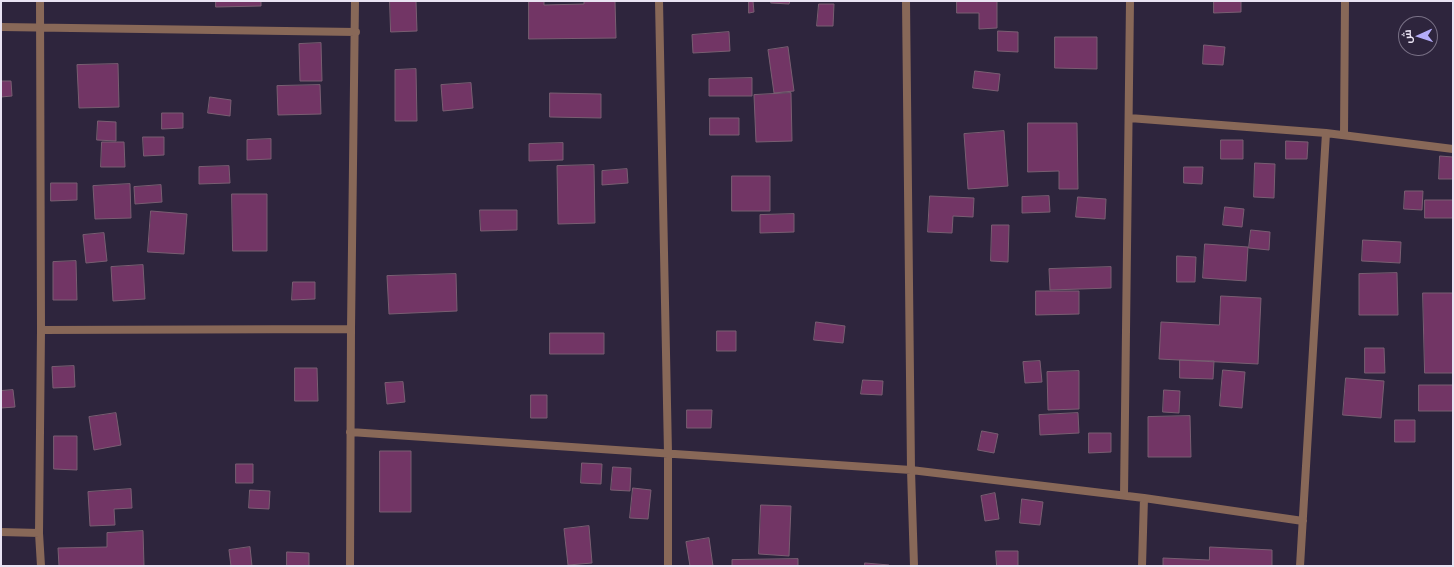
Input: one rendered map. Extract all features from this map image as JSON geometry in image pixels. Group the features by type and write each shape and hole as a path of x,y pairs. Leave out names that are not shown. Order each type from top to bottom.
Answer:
{"street":[{"path":"40,1 41,330 39,533 41,566"},
{"path":"350,566 351,330 356,32 355,1"},
{"path":"659,1 668,454 668,566"},
{"path":"906,1 911,470 914,566"},
{"path":"1124,496 1130,1"},
{"path":"1344,135 1345,1"},
{"path":"1,27 356,32"},
{"path":"1129,118 1326,133 1453,149"},
{"path":"1300,566 1326,133"},
{"path":"41,330 351,330"},
{"path":"350,432 911,470 1144,498 1303,520"},
{"path":"1142,566 1144,498"},
{"path":"1,532 39,533"}],"building":[{"path":"216,1 261,1 261,6 216,7"},
{"path":"390,1 416,1 417,31 391,32"},
{"path":"529,1 544,1 544,5 584,4 584,1 615,1 616,38 529,39"},
{"path":"749,1 753,1 754,12 749,13"},
{"path":"772,1 790,1 789,4 771,3"},
{"path":"957,1 997,1 997,28 979,29 979,13 957,13"},
{"path":"1214,1 1241,1 1241,12 1214,13"},
{"path":"819,4 834,4 833,26 817,26"},
{"path":"998,31 1018,32 1018,52 998,51"},
{"path":"729,32 730,51 693,53 692,35"},
{"path":"1055,37 1097,37 1097,69 1055,68"},
{"path":"321,43 322,81 300,81 299,44"},
{"path":"1204,45 1225,47 1223,65 1203,64"},
{"path":"788,47 794,91 774,93 768,50"},
{"path":"118,64 119,107 79,108 77,65"},
{"path":"416,69 417,121 395,121 395,70"},
{"path":"975,71 1000,74 998,91 973,88"},
{"path":"752,78 752,96 709,96 709,79"},
{"path":"1,81 11,81 12,96 1,97"},
{"path":"471,83 473,108 443,111 441,85"},
{"path":"320,85 321,114 278,115 277,86"},
{"path":"550,93 601,94 601,118 550,117"},
{"path":"791,93 792,141 756,142 754,95"},
{"path":"210,97 231,100 230,116 208,113"},
{"path":"162,113 183,113 183,128 162,129"},
{"path":"710,118 739,118 739,135 710,135"},
{"path":"98,121 116,122 116,141 97,140"},
{"path":"1028,123 1077,123 1078,189 1059,189 1059,171 1028,172"},
{"path":"1004,131 1008,186 968,189 964,134"},
{"path":"143,137 164,137 164,155 144,156"},
{"path":"271,139 271,159 247,160 247,140"},
{"path":"1221,140 1243,140 1243,159 1221,159"},
{"path":"1286,141 1308,142 1307,159 1286,159"},
{"path":"102,142 124,142 125,167 101,167"},
{"path":"563,143 563,160 529,161 529,144"},
{"path":"1440,156 1453,157 1453,179 1439,179"},
{"path":"1255,163 1275,164 1274,198 1254,197"},
{"path":"594,165 595,223 558,224 557,166"},
{"path":"229,166 230,183 199,184 199,167"},
{"path":"1184,167 1203,167 1202,184 1184,183"},
{"path":"627,169 628,183 602,185 602,171"},
{"path":"732,176 770,176 770,211 732,211"},
{"path":"51,183 77,183 77,200 51,201"},
{"path":"130,184 131,218 95,219 93,186"},
{"path":"161,185 162,202 135,204 134,187"},
{"path":"1405,191 1423,191 1422,210 1404,209"},
{"path":"232,194 267,194 267,251 233,251"},
{"path":"930,196 974,198 973,217 953,216 952,233 928,232"},
{"path":"1049,196 1050,212 1022,213 1022,197"},
{"path":"1078,197 1106,199 1105,219 1076,217"},
{"path":"1425,200 1453,200 1453,218 1425,218"},
{"path":"1225,207 1244,209 1242,227 1223,225"},
{"path":"480,210 517,210 517,230 481,231"},
{"path":"151,211 187,214 184,254 148,252"},
{"path":"794,214 794,232 760,233 760,215"},
{"path":"992,225 1009,225 1008,262 991,261"},
{"path":"1251,230 1270,232 1269,250 1249,248"},
{"path":"104,233 107,261 86,263 83,235"},
{"path":"1363,240 1401,242 1400,263 1362,261"},
{"path":"1205,244 1248,247 1246,281 1203,278"},
{"path":"1177,256 1196,257 1195,282 1177,282"},
{"path":"76,261 77,300 53,300 53,262"},
{"path":"143,265 145,299 113,301 111,267"},
{"path":"1111,267 1111,288 1050,290 1049,269"},
{"path":"1397,273 1398,315 1359,315 1359,274"},
{"path":"456,274 457,311 389,314 387,276"},
{"path":"293,282 315,282 315,299 292,300"},
{"path":"1036,291 1079,291 1079,314 1036,315"},
{"path":"1423,293 1453,293 1453,373 1425,373"},
{"path":"1221,296 1261,298 1258,364 1159,359 1161,322 1219,325"},
{"path":"816,322 845,326 843,343 814,340"},
{"path":"717,331 736,331 736,351 717,351"},
{"path":"550,333 604,333 604,354 550,354"},
{"path":"1365,348 1384,348 1385,373 1365,373"},
{"path":"1180,360 1214,361 1213,379 1180,378"},
{"path":"1040,361 1042,382 1025,383 1023,362"},
{"path":"74,366 75,387 53,388 52,367"},
{"path":"295,368 317,368 318,401 295,401"},
{"path":"1223,370 1245,372 1242,408 1220,406"},
{"path":"1079,371 1079,409 1048,410 1047,372"},
{"path":"1346,378 1384,381 1381,418 1343,415"},
{"path":"863,380 883,381 882,395 861,394"},
{"path":"403,382 405,402 387,404 385,383"},
{"path":"1419,385 1453,385 1453,411 1419,411"},
{"path":"13,390 15,407 1,408 1,391"},
{"path":"1164,390 1180,391 1179,413 1163,412"},
{"path":"531,395 547,395 547,418 531,418"},
{"path":"687,410 712,410 711,428 687,428"},
{"path":"116,413 121,445 94,450 89,417"},
{"path":"1078,413 1079,433 1040,435 1039,415"},
{"path":"1190,416 1191,457 1148,457 1148,417"},
{"path":"1395,420 1415,420 1415,442 1395,442"},
{"path":"982,431 998,434 994,453 978,450"},
{"path":"1089,433 1111,433 1111,452 1089,453"},
{"path":"54,436 77,436 77,470 54,469"},
{"path":"380,451 411,451 411,512 380,512"},
{"path":"582,463 602,464 601,484 581,483"},
{"path":"236,464 253,464 253,483 236,483"},
{"path":"613,467 631,468 630,491 611,490"},
{"path":"633,488 651,490 648,519 630,518"},
{"path":"131,489 132,508 114,509 115,525 90,526 88,492"},
{"path":"250,490 270,491 269,509 249,508"},
{"path":"995,493 999,519 985,521 981,496"},
{"path":"1022,499 1043,502 1040,525 1020,523"},
{"path":"761,505 791,506 789,556 759,554"},
{"path":"589,526 592,563 568,565 564,529"},
{"path":"143,531 144,566 59,566 58,548 107,547 107,533"},
{"path":"709,538 713,566 690,566 686,542"},
{"path":"250,547 252,566 231,566 229,550"},
{"path":"1210,547 1272,550 1272,566 1163,566 1163,558 1209,560"},
{"path":"996,551 1018,551 1018,566 997,566"},
{"path":"287,552 309,553 309,566 287,566"},
{"path":"798,559 798,566 732,566 732,560"},
{"path":"865,563 889,565 889,566 865,566"}]}
